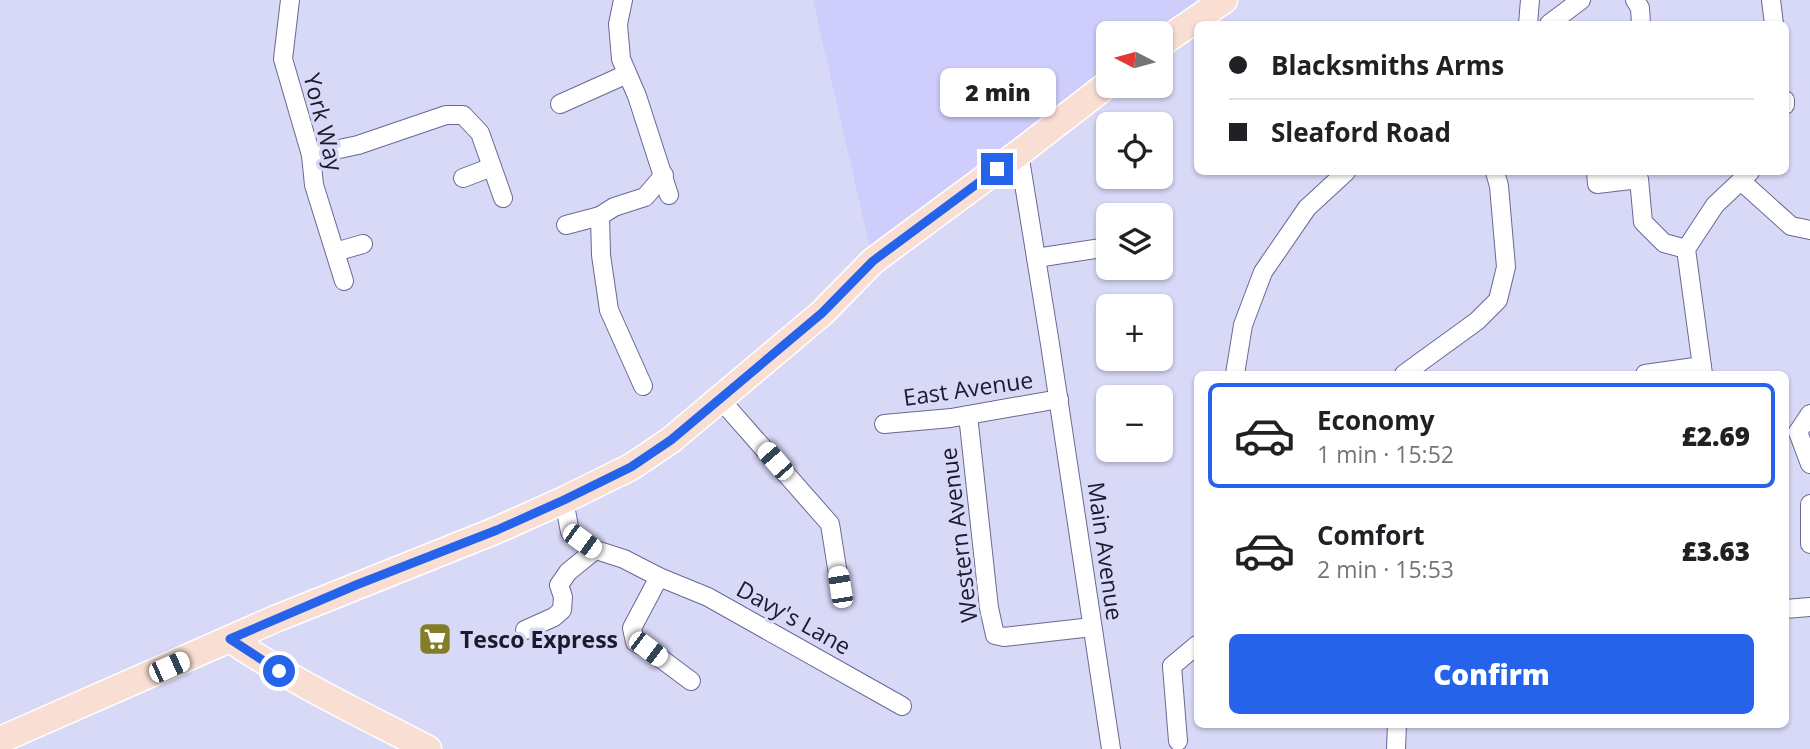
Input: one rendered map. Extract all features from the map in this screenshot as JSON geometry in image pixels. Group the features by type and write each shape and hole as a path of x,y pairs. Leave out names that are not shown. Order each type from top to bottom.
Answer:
{"main road":[{"path":"1173,35 1224,0"},
{"path":"0,740 345,590 497,530 631,467 671,440 822,313 873,261 1096,93"},
{"path":"230,639 260,660 316,692 428,749"}],"street":[{"name":"York Way","path":"290,0 283,59 311,155 314,185 344,281"},
{"path":"623,0 618,24 621,59 637,96 669,195"},
{"path":"1528,21 1530,0"},
{"path":"1553,21 1581,0"},
{"path":"1635,0 1640,8 1641,21"},
{"path":"1771,0 1774,21"},
{"path":"560,104 627,74"},
{"path":"311,155 358,145 446,115 463,115 480,133 503,198"},
{"name":"Main Avenue","path":"1018,153 1037,258 1111,749"},
{"path":"463,178 492,167"},
{"path":"566,225 600,216 614,207 645,197 664,175"},
{"path":"1240,371 1243,325 1263,272 1307,208 1343,175"},
{"path":"1408,371 1477,321 1498,300 1506,267 1496,175"},
{"path":"1596,175 1597,184 1647,178 1643,222 1664,243 1686,249"},
{"path":"1702,370 1686,249 1715,205 1746,176 1791,226 1810,230"},
{"path":"600,216 601,255 608,310 643,386"},
{"path":"335,252 363,244"},
{"path":"1037,258 1096,249"},
{"path":"720,398 830,524 840,587"},
{"name":"East Avenue","path":"884,424 951,418 1059,399"},
{"path":"1810,414 1792,433 1810,464"},
{"name":"Western Avenue","path":"968,415 989,608 995,635 1004,637 1093,627"},
{"name":"Davy's Lane","path":"564,500 570,532 595,550 624,559 708,597 902,706"},
{"path":"1810,505 1810,544"},
{"path":"525,630 554,617 562,610 563,597 559,585 568,572 595,550"},
{"path":"659,577 632,628 635,642 691,681"},
{"path":"1789,609 1810,607"},
{"path":"1178,741 1172,666 1194,648"},
{"path":"1395,749 1397,728"}],"shaded area":[{"path":"813,0 1224,0 1173,26 1173,21 1096,21 1096,93 873,261"}],"place":[{"name":"Tesco Express","path":"435,639"}],"route":[{"path":"279,671 230,639 356,585 497,530 631,467 671,440 822,313 873,261 997,169"}]}
